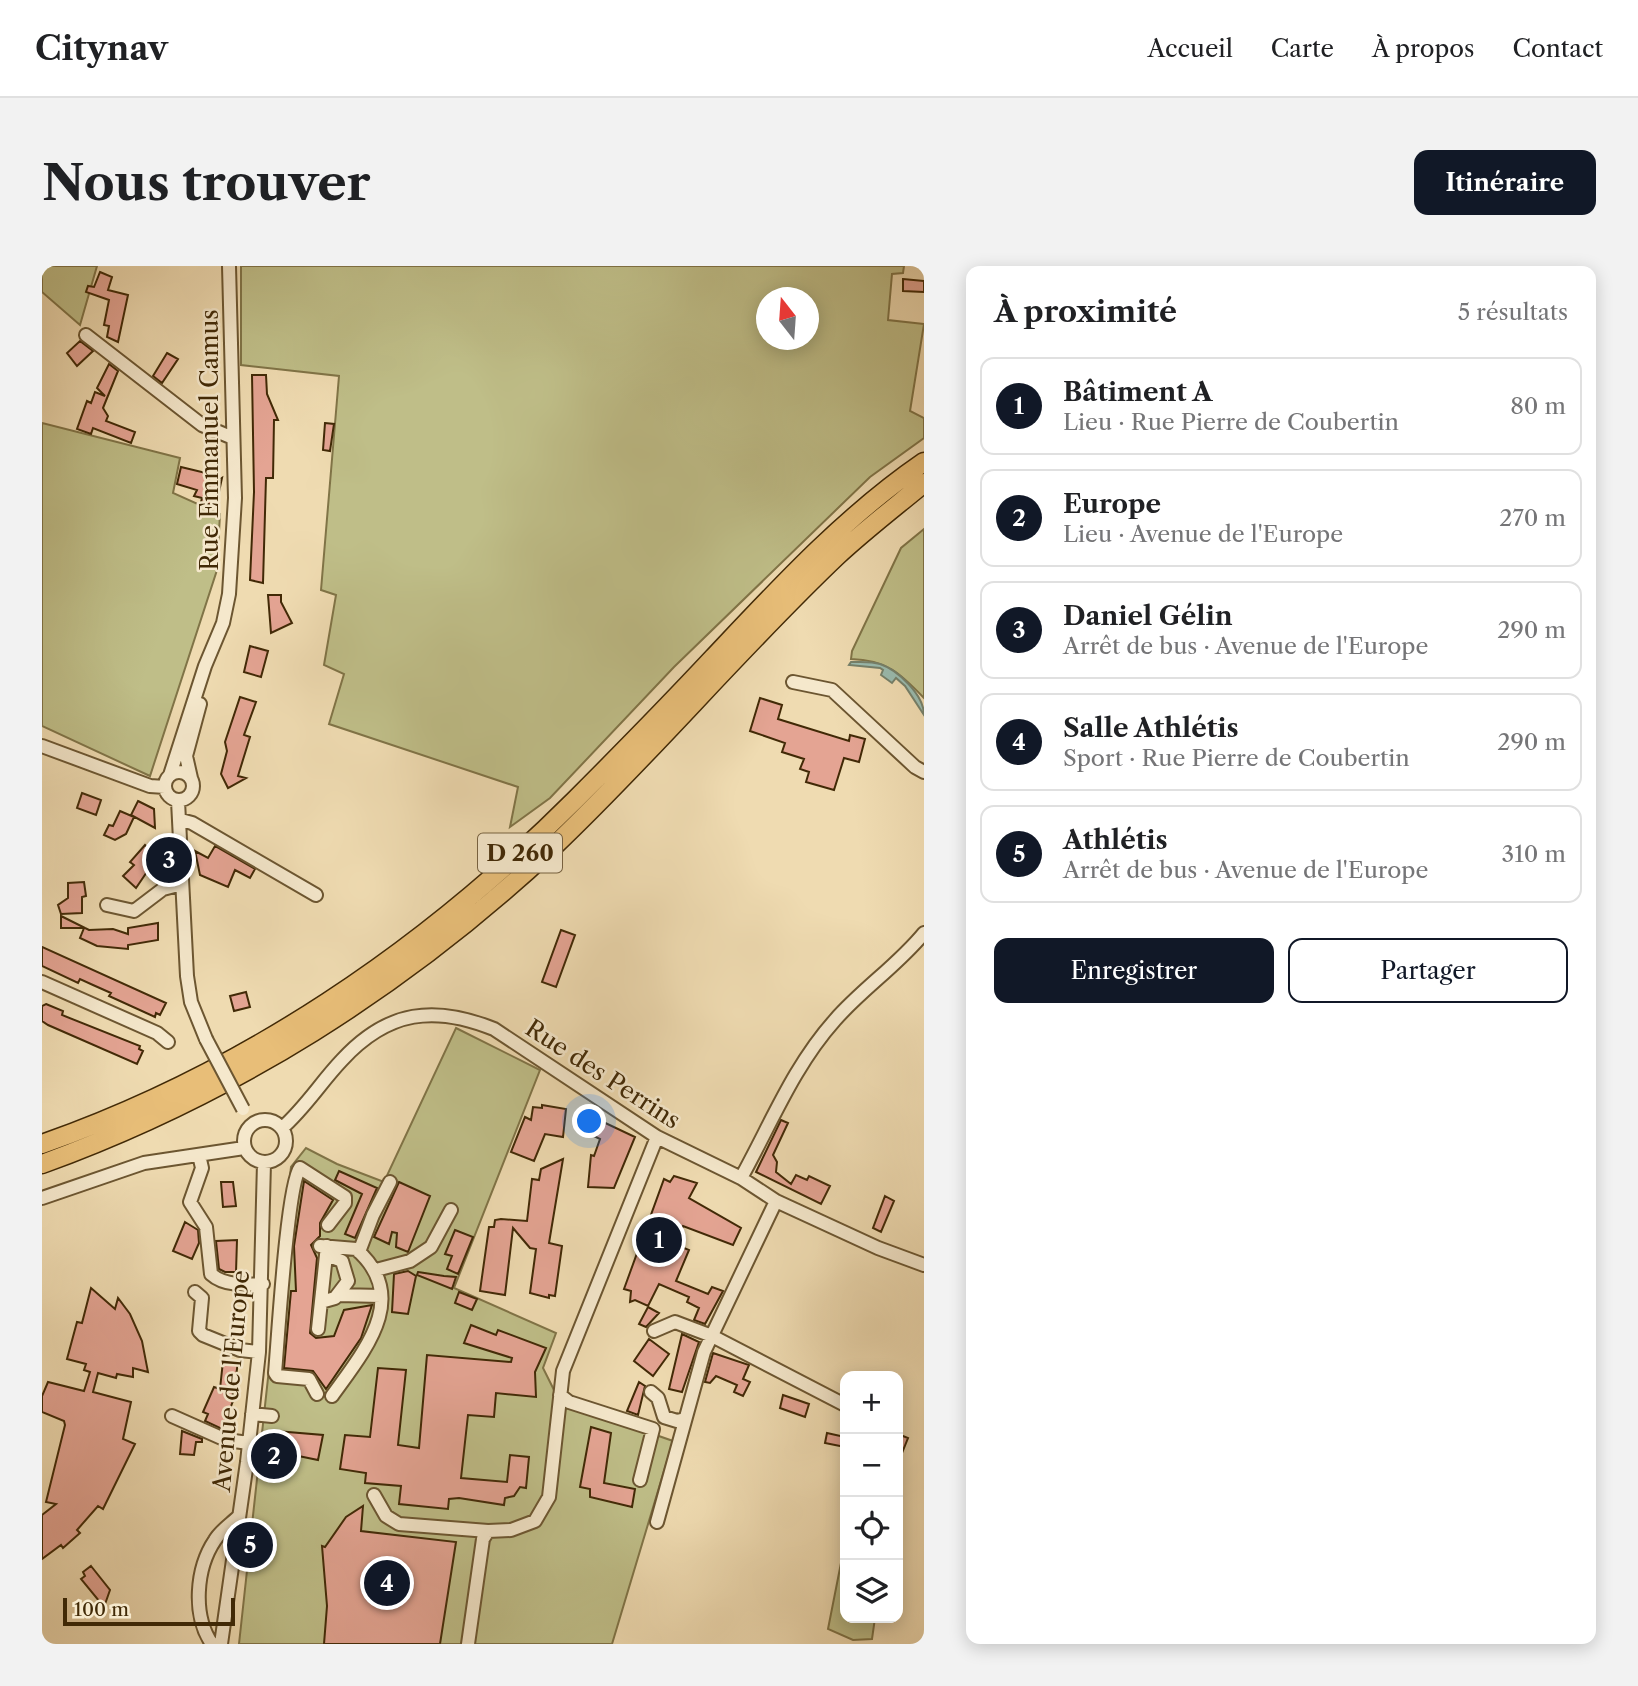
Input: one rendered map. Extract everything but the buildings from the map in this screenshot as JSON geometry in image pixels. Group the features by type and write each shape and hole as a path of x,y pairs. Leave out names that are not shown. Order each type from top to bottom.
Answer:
{"highway":[{"name":"D 260","path":"42,1144 115,1116 260,1044 325,1006 435,925 532,842 798,569 857,515 924,461"},
{"name":"D 260","path":"42,1164 181,1106 240,1075 339,1015 432,951 553,846 838,555 924,483"}],"street":[{"name":"Rue Emmanuel Camus","path":"191,778 186,756 229,594 235,498 229,266"},
{"path":"86,335 202,425 233,438"},
{"name":"Rue Emmanuel Camus","path":"167,781 212,653"},
{"path":"793,682 832,690 915,767 924,772"},
{"path":"42,746 150,786 167,781 180,772 191,778 192,793 185,800 178,801 168,796 167,781"},
{"path":"178,801 189,989 206,1039 243,1109 254,1123"},
{"path":"181,820 192,822 316,895"},
{"path":"107,905 134,911 163,889 182,884"},
{"path":"741,1178 791,1081 811,1049 836,1019 924,933"},
{"path":"42,982 157,1033 168,1042"},
{"name":"Rue des Perrins","path":"282,1128 344,1058 367,1039 410,1017 440,1013 465,1017 494,1029 657,1137 741,1178 776,1200 878,1248 924,1265"},
{"path":"266,1120 282,1128 286,1141 282,1154 264,1163 252,1158 244,1148 244,1137 254,1123 266,1120"},
{"path":"374,1495 386,1516 399,1524 488,1531 524,1527 535,1521 543,1511 549,1497 563,1371 657,1137"},
{"path":"42,1198 144,1163 244,1148"},
{"path":"199,1155 202,1168 190,1202 206,1227 211,1274 216,1279 243,1285 263,1284"},
{"name":"Avenue de l'Europe","path":"221,1644 259,1352 263,1284 264,1163"},
{"path":"317,1394 309,1379 277,1376 275,1373 295,1177 300,1168 345,1197 345,1203 328,1225"},
{"path":"359,1252 373,1215 390,1182"},
{"path":"657,1522 704,1352 776,1200"},
{"path":"376,1270 410,1261 431,1247 451,1210"},
{"path":"325,1249 356,1249 376,1270 381,1296 379,1317 363,1356 332,1396"},
{"path":"325,1249 342,1261 346,1271 348,1280 338,1295"},
{"path":"318,1329 325,1249"},
{"path":"195,1293 202,1298 199,1331 203,1335 240,1350 259,1352"},
{"path":"321,1302 338,1295 381,1296"},
{"path":"654,1331 675,1322 712,1336 840,1402"},
{"path":"651,1392 659,1398 664,1417 677,1421 685,1419"},
{"path":"560,1395 569,1402 653,1429 640,1480"},
{"path":"252,1414 272,1416"},
{"path":"172,1416 226,1440 249,1443"},
{"path":"212,1644 204,1630 200,1611 200,1574 215,1539 238,1517"},
{"path":"468,1644 483,1539 488,1531"}],"shaded area":[{"path":"42,266 97,266 80,325 42,292"},
{"path":"241,266 904,266 903,273 892,274 888,320 924,324 910,411 924,418 924,438 870,477 674,667 550,798 510,827 518,787 329,724 344,674 324,665 336,595 321,590 339,376 241,365"},
{"path":"42,423 180,458 173,493 220,514 217,570 150,776 42,726"},
{"path":"924,529 924,698 908,682 884,665 851,659 852,651 901,548"},
{"path":"456,1028 540,1070 454,1288 556,1333 543,1368 557,1396 567,1404 673,1441 612,1644 239,1644 291,1167 306,1148 337,1164 384,1182"},
{"path":"840,1568 840,1623 874,1623 872,1639 853,1640 828,1629"}],"water":[{"path":"851,662 877,663 894,672 909,684 920,699 924,715 905,686 896,678 892,683 881,675 883,670 880,668 849,665"}],"place":[{"name":"Daniel Gélin","path":"169,860"},
{"name":"Bâtiment A","path":"659,1240"},
{"name":"Europe","path":"274,1456"},
{"name":"Athlétis","path":"250,1545"},
{"name":"Salle Athlétis","path":"387,1583"}]}
